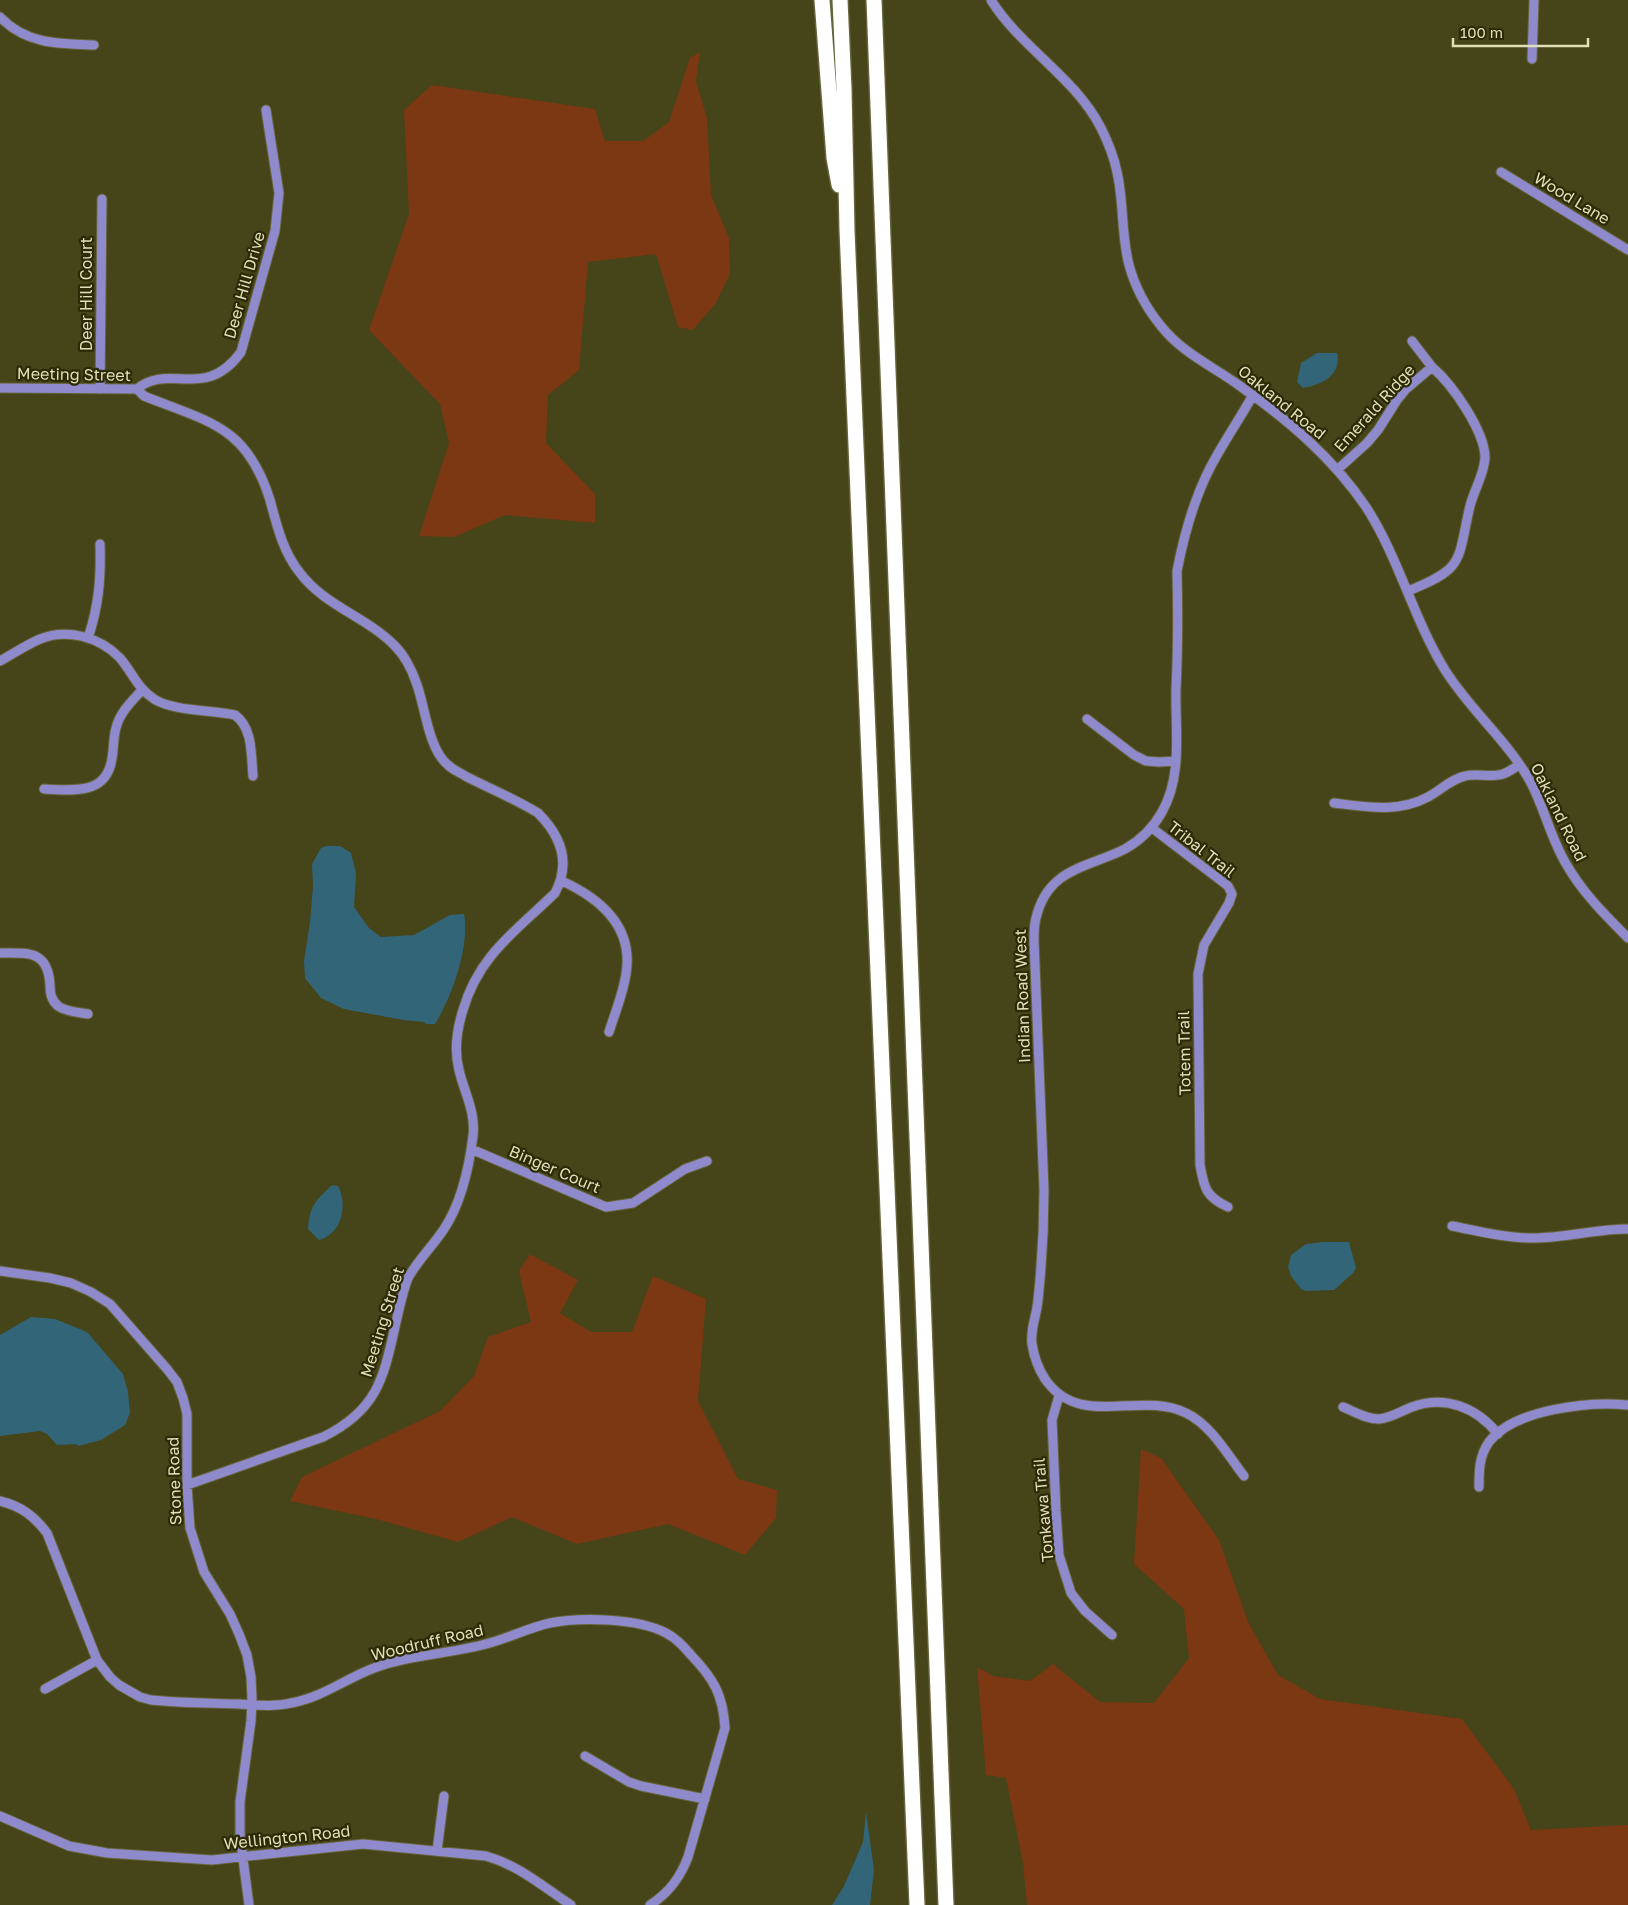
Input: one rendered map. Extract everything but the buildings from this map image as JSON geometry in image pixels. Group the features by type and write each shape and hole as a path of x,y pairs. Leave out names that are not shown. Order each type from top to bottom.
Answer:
{"highway":[{"path":"822,0 834,158 847,230"},
{"path":"840,0 847,230 917,1905"},
{"path":"874,0 946,1905"},
{"path":"877,70 880,0"}],"street":[{"name":"Oakland Road","path":"991,0 1018,34 1078,94 1092,112 1102,130 1112,151 1118,174 1125,244 1135,284 1162,328 1184,349 1253,395 1291,424 1337,470 1366,507 1400,570 1420,624 1446,672 1503,740 1530,780 1564,861 1585,893 1628,938"},
{"path":"1532,59 1534,0"},
{"path":"0,17 23,35 42,42 94,44"},
{"name":"Deer Hill Drive","path":"137,389 145,382 165,379 195,380 209,377 222,372 233,363 241,352 275,231 278,212 278,193 266,110"},
{"name":"Wood Lane","path":"1501,172 1628,250"},
{"name":"Deer Hill Court","path":"100,389 102,199"},
{"name":"Emerald Ridge","path":"1408,591 1441,577 1451,568 1459,556 1470,505 1485,459 1481,438 1458,395 1446,379 1432,367 1412,341"},
{"name":"Emerald Ridge","path":"1337,470 1367,443 1406,389 1432,367"},
{"name":"Meeting Street","path":"0,388 137,389 144,396 221,427 235,438 248,452 257,467 265,484 288,557 300,573 313,589 382,634 396,647 416,680 437,752 448,765 538,813 549,824 557,839 562,855 562,880 555,893 492,953 480,970 463,1009 457,1038 456,1055 459,1071 472,1111 474,1134 461,1194 454,1212 443,1230 416,1264 408,1280 386,1365 380,1384 370,1402 357,1416 323,1437 187,1485"},
{"name":"Indian Road West","path":"1059,1396 1040,1371 1034,1357 1032,1343 1032,1325 1038,1304 1044,1228 1034,940 1035,919 1040,905 1056,882 1079,867 1127,848 1152,828 1170,796 1176,761 1177,570 1188,521 1210,469 1253,395"},
{"path":"88,638 96,613 98,598 100,544"},
{"path":"0,662 38,639 60,634 77,635 105,645 119,657 142,690 154,700 166,704 235,715 242,720 249,736 253,776"},
{"path":"44,789 86,789 104,779 110,770 116,727 122,714 142,690"},
{"path":"1087,719 1134,755 1153,761 1176,761"},
{"path":"1334,802 1385,808 1412,804 1428,797 1453,780 1463,776 1474,774 1502,775 1519,765"},
{"name":"Tribal Trail","path":"1152,828 1228,886 1232,894"},
{"path":"562,880 580,889 603,906 619,930 624,943 627,972 609,1032"},
{"name":"Totem Trail","path":"1228,1207 1216,1201 1207,1192 1200,1165 1198,974 1204,945 1229,903 1232,894"},
{"path":"0,953 35,955 48,968 53,1000 59,1007 88,1014"},
{"name":"Binger Court","path":"471,1149 606,1207 633,1203 685,1168 707,1161"},
{"path":"1452,1226 1531,1238 1565,1237 1613,1229 1628,1229"},
{"name":"Stone Road","path":"0,1271 50,1278 71,1283 91,1292 110,1304 177,1382 187,1414 187,1485 190,1528 204,1572 230,1614 244,1648 251,1677 252,1705 240,1802 240,1836 250,1905"},
{"path":"1059,1396 1091,1407 1159,1406 1186,1413 1208,1430 1244,1476"},
{"name":"Tonkawa Trail","path":"1059,1396 1052,1420 1059,1555 1071,1593 1085,1611 1112,1635"},
{"path":"1343,1407 1363,1416 1382,1419 1424,1403 1454,1403 1482,1417 1498,1434"},
{"path":"1479,1487 1480,1462 1490,1442 1498,1434 1526,1419 1556,1409 1587,1404 1628,1405"},
{"name":"Woodruff Road","path":"0,1502 10,1504 25,1511 37,1520 47,1533 97,1660 119,1685 140,1697 151,1700 252,1705 288,1704 309,1700 374,1668 398,1661 503,1640 548,1624 572,1620 596,1620 652,1627 679,1641 707,1671 715,1684 720,1698 725,1728 705,1799"},
{"path":"45,1688 97,1660"},
{"path":"585,1756 629,1782 705,1799 688,1857 681,1873 672,1887 650,1905"},
{"path":"437,1850 444,1796"},
{"name":"Wellington Road","path":"0,1816 69,1846 88,1850 203,1860 363,1844 486,1856 520,1870 571,1905"}],"shaded area":[{"path":"700,52 696,81 707,118 711,195 729,238 730,274 716,303 693,330 678,327 656,254 588,262 579,370 548,395 546,443 595,494 595,523 505,515 454,537 419,536 449,443 440,404 369,330 409,214 404,110 432,85 595,109 605,141 643,141 669,122 690,58"},
{"path":"530,1254 578,1280 560,1313 591,1332 632,1332 653,1276 706,1299 698,1401 738,1479 777,1490 776,1518 745,1555 668,1524 577,1544 512,1517 458,1542 376,1519 290,1501 302,1477 440,1411 474,1376 488,1337 531,1322 519,1271"},
{"path":"1141,1449 1161,1458 1219,1540 1248,1622 1278,1675 1320,1699 1462,1719 1514,1789 1531,1830 1628,1825 1628,1905 1027,1905 1023,1863 1006,1778 986,1775 977,1667 993,1676 1030,1681 1053,1664 1100,1702 1154,1703 1189,1658 1184,1609 1134,1564"}],"water":[{"path":"1317,353 1337,353 1338,361 1336,368 1329,378 1323,382 1303,388 1297,382 1301,363"},
{"path":"340,846 351,853 356,873 354,907 369,928 381,937 414,935 450,915 464,914 465,927 462,956 448,1000 435,1024 344,1009 321,998 305,978 304,961 313,886 312,864 321,848"},
{"path":"332,1185 338,1186 341,1194 341,1218 333,1232 319,1240 308,1229 310,1214 317,1200"},
{"path":"1349,1242 1356,1268 1334,1290 1306,1291 1301,1289 1291,1276 1288,1267 1291,1255 1306,1244"},
{"path":"31,1317 55,1319 87,1332 123,1374 128,1392 130,1413 125,1425 101,1440 78,1446 76,1444 57,1445 47,1434 40,1431 0,1436 0,1335"},
{"path":"866,1812 874,1870 870,1905 832,1905 844,1886 863,1842"}]}
